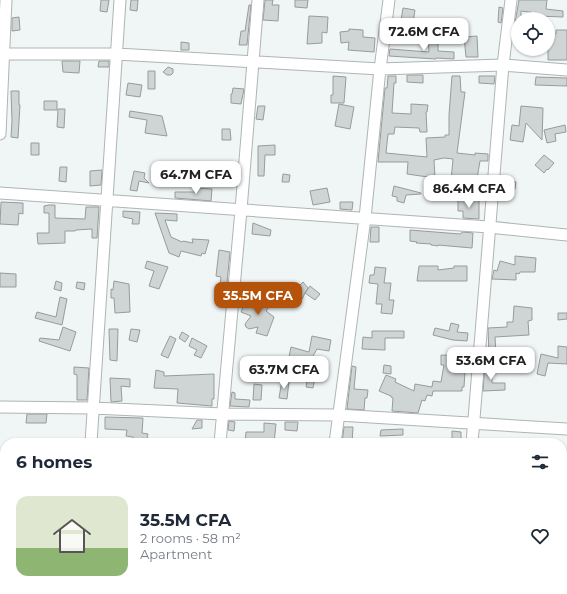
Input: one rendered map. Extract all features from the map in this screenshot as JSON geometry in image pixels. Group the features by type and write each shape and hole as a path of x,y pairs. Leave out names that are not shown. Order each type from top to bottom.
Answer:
{"street":[{"path":"0,134 2,54 6,0"},
{"path":"91,438 120,0"},
{"path":"221,438 258,0"},
{"path":"336,438 364,218 389,0"},
{"path":"472,438 503,65 511,0"},
{"path":"2,54 117,54 253,63 380,69 503,65 567,70"},
{"path":"0,193 489,227 567,235"},
{"path":"0,407 93,408 223,414 338,415 567,429"}],"building":[{"path":"101,0 109,0 107,12 100,11"},
{"path":"131,0 138,0 137,11 130,10"},
{"path":"265,0 273,0 272,5 279,5 278,21 263,20"},
{"path":"295,0 308,0 307,8 295,7"},
{"path":"519,0 547,0 546,9 563,11 563,17 555,17 555,12 517,12"},
{"path":"249,5 251,5 247,45 239,45 241,31 245,31"},
{"path":"499,7 503,8 501,23 498,22"},
{"path":"403,8 415,10 412,29 400,27"},
{"path":"309,16 328,17 327,33 322,32 322,43 307,44"},
{"path":"19,17 20,30 12,31 12,18"},
{"path":"349,29 363,30 363,37 375,38 374,52 348,50 349,42 341,43 340,32 349,31"},
{"path":"556,30 567,30 567,60 548,60 548,56 555,56"},
{"path":"477,36 478,57 466,57 464,37"},
{"path":"428,39 438,39 438,51 454,52 454,59 389,56 390,49 429,52"},
{"path":"181,42 189,43 189,50 181,50"},
{"path":"62,61 80,61 79,73 63,72"},
{"path":"99,61 109,61 109,67 98,67"},
{"path":"168,67 173,69 173,73 171,75 167,75 163,72"},
{"path":"148,71 155,71 155,89 148,89"},
{"path":"407,75 423,75 423,83 407,82"},
{"path":"333,76 346,77 344,103 331,103 331,95 333,95"},
{"path":"388,76 396,76 396,83 394,83 392,113 411,114 411,104 428,105 426,112 427,132 420,132 419,128 395,127 394,134 388,134 386,153 427,157 426,138 445,137 445,135 449,135 452,76 460,76 461,92 465,92 457,153 475,155 475,153 488,154 488,161 480,161 477,179 472,179 472,187 459,185 459,182 451,181 453,159 444,158 434,160 435,178 407,174 408,162 378,162 385,88 387,88"},
{"path":"479,76 495,76 494,84 479,83"},
{"path":"536,77 567,78 567,86 535,85"},
{"path":"128,83 142,85 140,97 126,95"},
{"path":"233,88 244,89 241,104 231,103"},
{"path":"11,91 19,91 20,105 18,138 11,137"},
{"path":"44,101 57,101 57,110 44,110"},
{"path":"339,104 354,107 350,129 335,126"},
{"path":"258,106 265,106 263,120 256,119"},
{"path":"521,106 543,108 542,140 526,123 523,142 510,140 512,125 519,126"},
{"path":"58,109 65,109 64,128 57,127"},
{"path":"130,111 162,116 167,136 145,133 147,120 129,117"},
{"path":"565,125 566,132 555,134 556,141 547,143 544,130"},
{"path":"222,129 230,129 231,140 222,140"},
{"path":"31,143 39,143 39,155 31,155"},
{"path":"275,145 275,155 265,155 264,176 258,176 258,146"},
{"path":"544,155 554,163 544,173 535,165"},
{"path":"60,167 67,167 66,182 59,181"},
{"path":"102,170 101,185 90,186 90,171"},
{"path":"134,171 145,173 144,178 149,183 139,181 137,191 130,190"},
{"path":"283,174 290,175 289,182 282,182"},
{"path":"501,176 510,177 509,181 516,182 515,189 500,187"},
{"path":"394,186 421,194 406,195 404,203 397,201 397,197 392,196"},
{"path":"437,186 445,186 444,196 436,195"},
{"path":"196,188 212,189 211,201 175,198 175,192 196,192"},
{"path":"327,188 330,202 313,205 310,191"},
{"path":"458,200 479,200 479,219 463,218 463,211 458,211"},
{"path":"1,202 23,203 23,214 19,213 18,225 0,224"},
{"path":"340,202 353,202 352,210 340,209"},
{"path":"55,205 55,218 85,219 86,207 99,207 97,238 92,238 92,229 65,231 65,243 38,244 37,233 49,233 49,213 44,213 44,206"},
{"path":"123,211 140,212 139,224 132,224 133,219 123,217"},
{"path":"155,213 177,214 177,221 165,220 171,237 182,242 193,243 192,239 209,240 205,254 202,253 201,256 181,251 179,257 169,253"},
{"path":"253,223 271,230 270,236 252,234"},
{"path":"371,227 379,227 379,242 370,242"},
{"path":"410,230 460,234 463,232 473,233 472,248 416,243 417,242 410,241"},
{"path":"219,250 230,252 226,293 219,292 221,277 216,276"},
{"path":"515,256 536,258 535,272 516,273 516,280 492,279 494,270 497,271 500,261 515,265"},
{"path":"147,261 168,267 159,289 149,286 154,271 145,268"},
{"path":"419,266 438,266 438,270 454,268 454,266 467,266 467,281 417,281"},
{"path":"375,267 386,268 384,283 391,283 389,300 394,300 392,314 381,313 382,304 376,304 378,284 369,283 370,275 374,275"},
{"path":"0,273 16,274 16,287 0,287"},
{"path":"56,281 62,283 61,291 54,289"},
{"path":"114,281 129,284 130,312 115,313 114,298 111,298 111,289 113,290"},
{"path":"77,282 85,283 84,290 76,288"},
{"path":"303,282 308,288 302,299 293,292"},
{"path":"310,286 320,294 315,300 305,293"},
{"path":"252,295 269,307 266,311 274,317 267,336 256,333 258,327 249,329 246,327 245,324 251,316 241,312 246,300 248,301"},
{"path":"60,297 67,299 62,325 35,318 37,312 56,317"},
{"path":"514,306 532,308 532,320 528,321 529,335 495,337 496,354 489,355 488,328 507,327 507,322 513,322"},
{"path":"558,313 567,313 567,319 558,320"},
{"path":"451,323 459,325 457,332 468,333 467,341 453,340 433,335 435,328 449,331"},
{"path":"63,327 76,332 70,351 39,341 40,338 59,340"},
{"path":"109,329 118,329 117,361 110,360"},
{"path":"131,329 140,330 137,342 129,340"},
{"path":"372,331 404,331 404,338 385,338 385,350 362,349 363,337 372,338"},
{"path":"182,332 189,336 185,342 179,338"},
{"path":"170,336 176,339 168,358 161,355"},
{"path":"312,336 331,340 329,351 317,349 305,370 317,369 317,377 315,377 313,388 306,387 307,382 285,377 291,347 309,352"},
{"path":"192,338 207,346 201,358 194,355 197,350 189,346"},
{"path":"558,346 567,347 567,364 548,363 545,376 537,374 541,354 558,358"},
{"path":"441,355 466,356 464,387 462,387 462,391 433,391 432,396 427,395 425,401 422,400 418,413 392,411 393,398 379,391 386,375 396,379 395,382 414,391 415,384 432,387 433,381 441,382 444,365 441,365"},
{"path":"485,364 492,364 492,383 505,383 505,390 483,391"},
{"path":"384,365 391,366 391,374 383,373"},
{"path":"352,366 356,367 354,389 368,390 367,398 365,398 364,410 347,409"},
{"path":"74,367 89,368 87,400 77,400 77,375 74,374"},
{"path":"156,370 164,372 164,376 214,374 214,399 212,399 212,406 177,403 178,389 154,388"},
{"path":"110,378 130,379 130,387 121,386 122,401 111,402"},
{"path":"282,380 289,381 287,399 279,398"},
{"path":"254,384 262,385 261,400 253,400"},
{"path":"232,392 235,393 235,399 250,400 249,407 230,406"},
{"path":"27,414 47,414 46,423 26,423"},
{"path":"105,417 143,418 142,433 148,434 147,438 133,438 126,436 127,430 105,429"},
{"path":"197,420 202,420 202,428 192,429"},
{"path":"229,421 235,422 234,431 228,430"},
{"path":"285,422 298,422 297,431 285,430"},
{"path":"264,423 276,424 275,438 245,438 246,432 264,432"},
{"path":"344,427 353,427 352,438 343,438"},
{"path":"403,429 403,435 380,436 381,430"},
{"path":"452,431 461,432 461,438 452,438"}]}
